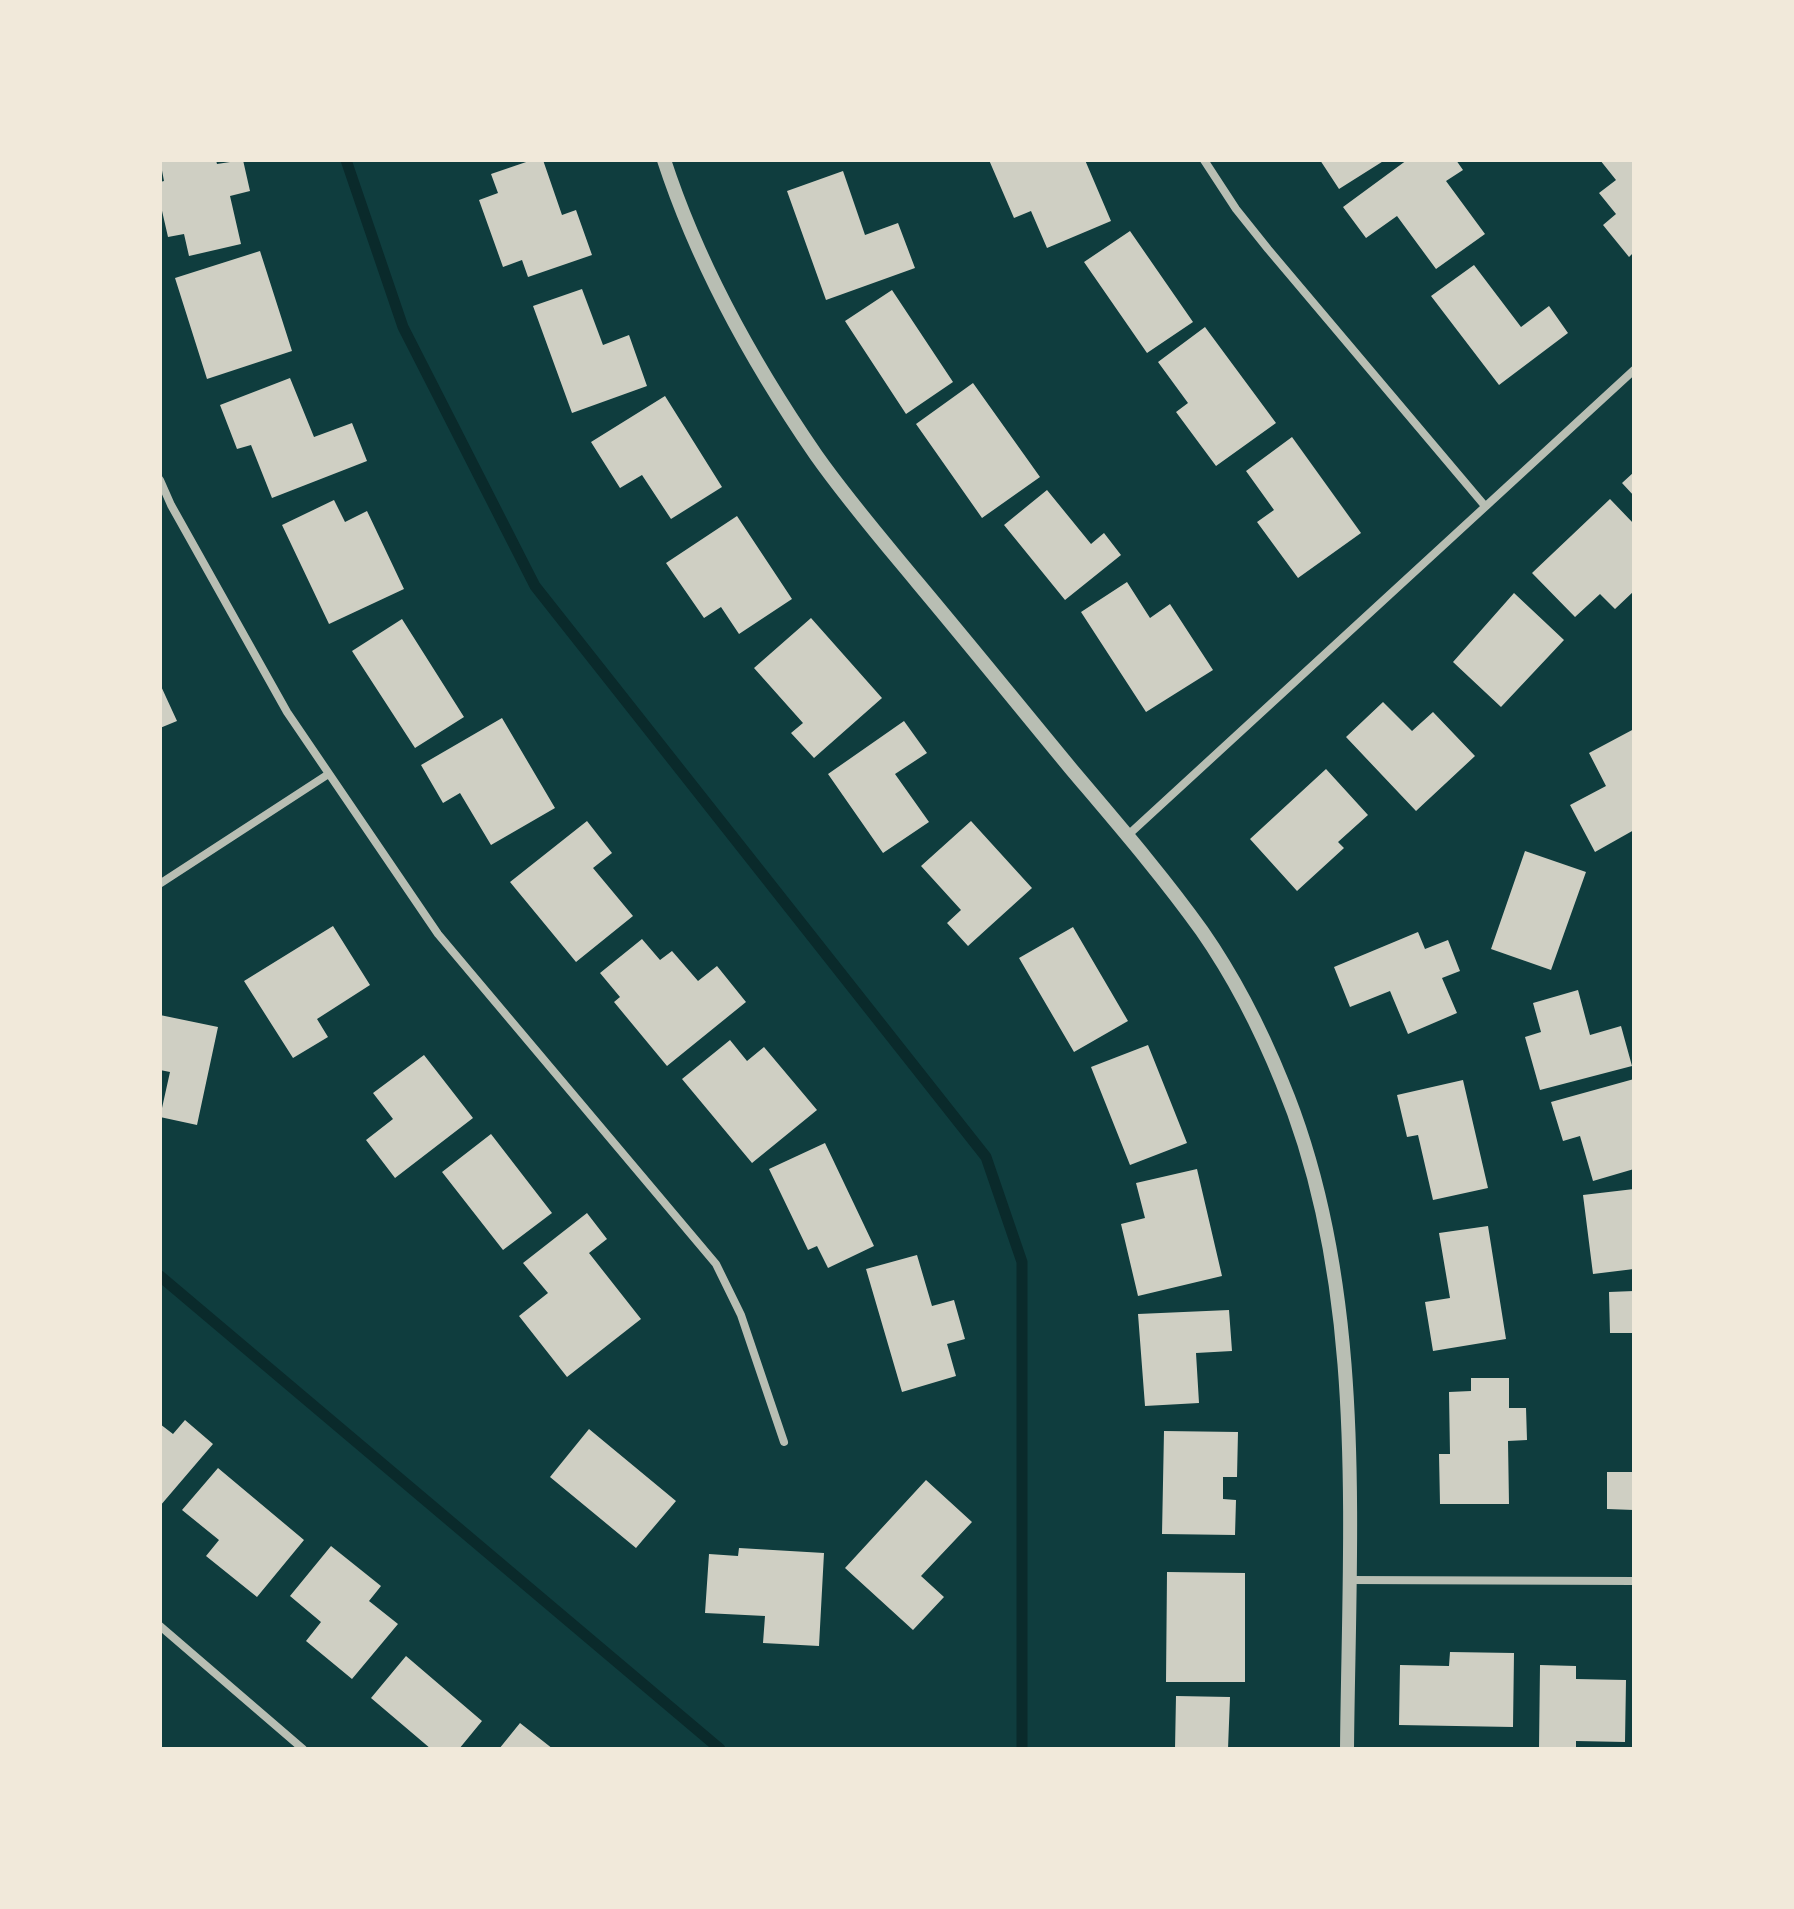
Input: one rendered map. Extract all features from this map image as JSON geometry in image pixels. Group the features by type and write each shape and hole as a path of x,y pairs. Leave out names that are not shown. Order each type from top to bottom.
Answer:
{"street":[{"path":"664,160 678,205 741,334 817,456 1203,932 1247,1005 1283,1083 1311,1163 1340,1306 1348,1410 1347,1749"},
{"path":"1204,160 1268,249 1485,506"},
{"path":"1127,836 1634,370"},
{"path":"160,480 287,712 438,934 716,1264 741,1315 784,1442"},
{"path":"161,883 327,775"},
{"path":"1348,1580 1634,1581"},
{"path":"160,1626 303,1749"}],"building":[{"path":"160,160 216,160 217,164 243,160 250,191 230,196 241,244 189,256 184,234 168,237 160,202 160,182 164,181"},
{"path":"532,160 543,160 562,215 576,210 592,255 528,277 522,260 503,267 479,200 498,193 491,174"},
{"path":"989,160 1085,160 1111,221 1047,248 1031,211 1014,218"},
{"path":"1320,160 1385,160 1339,189"},
{"path":"1407,160 1456,160 1463,170 1446,181 1485,234 1436,269 1397,216 1366,238 1343,207"},
{"path":"1600,160 1634,160 1634,252 1629,257 1603,225 1616,214 1599,193 1616,180"},
{"path":"843,171 865,235 898,223 915,268 826,300 787,191"},
{"path":"1130,231 1193,322 1147,353 1084,262"},
{"path":"260,251 292,351 207,379 175,278"},
{"path":"1474,265 1521,327 1549,306 1568,333 1499,385 1431,296"},
{"path":"582,289 603,345 629,335 647,386 572,413 533,306"},
{"path":"892,290 953,382 906,414 845,321"},
{"path":"1205,327 1276,423 1216,466 1176,412 1188,403 1158,362"},
{"path":"290,378 314,437 352,423 367,461 272,498 251,445 237,449 220,405"},
{"path":"973,383 1040,477 982,518 916,424"},
{"path":"665,396 722,487 671,519 642,475 620,488 591,442"},
{"path":"1292,437 1361,533 1298,578 1257,522 1274,510 1246,471"},
{"path":"1634,472 1634,496 1622,483"},
{"path":"1047,490 1091,544 1104,533 1121,555 1065,600 1004,525"},
{"path":"1610,499 1634,524 1634,591 1615,609 1600,594 1575,617 1532,573"},
{"path":"334,500 345,522 367,511 404,589 329,624 282,525"},
{"path":"737,516 792,599 739,634 721,607 704,618 666,563"},
{"path":"1127,582 1150,618 1170,604 1213,670 1146,712 1081,612"},
{"path":"1514,593 1564,640 1501,707 1453,662"},
{"path":"811,618 882,698 814,758 791,733 803,723 754,668"},
{"path":"402,619 464,717 415,748 352,651"},
{"path":"160,684 177,721 160,728"},
{"path":"1383,702 1412,731 1433,712 1475,756 1416,811 1346,737"},
{"path":"502,718 555,808 491,845 460,793 443,803 421,765"},
{"path":"904,721 927,753 895,774 929,822 883,853 828,774"},
{"path":"1634,729 1634,830 1595,852 1570,805 1606,786 1589,753"},
{"path":"1326,769 1368,815 1338,842 1344,848 1297,891 1250,839"},
{"path":"587,821 612,853 593,868 633,916 576,962 510,882"},
{"path":"971,821 1032,888 968,946 947,923 961,910 921,866"},
{"path":"1525,851 1586,872 1551,970 1491,949"},
{"path":"333,926 370,985 317,1019 328,1037 293,1058 244,981"},
{"path":"1073,927 1128,1021 1074,1052 1019,958"},
{"path":"1418,932 1425,949 1448,940 1460,971 1442,978 1457,1013 1408,1034 1390,991 1350,1007 1334,967"},
{"path":"642,939 660,960 672,951 698,981 717,966 746,1002 667,1066 614,1002 620,997 600,973"},
{"path":"1578,990 1590,1035 1621,1026 1632,1066 1540,1090 1525,1037 1541,1032 1533,1003"},
{"path":"160,1015 218,1027 197,1125 160,1117 170,1072 160,1070"},
{"path":"730,1040 747,1061 764,1047 817,1110 752,1163 682,1079"},
{"path":"1148,1045 1187,1143 1130,1165 1091,1067"},
{"path":"424,1055 473,1118 395,1178 366,1140 393,1119 373,1093"},
{"path":"1634,1079 1634,1169 1593,1181 1580,1136 1563,1141 1551,1102"},
{"path":"1463,1080 1488,1188 1433,1200 1418,1135 1407,1137 1397,1095"},
{"path":"491,1134 552,1213 503,1250 442,1172"},
{"path":"825,1143 874,1246 828,1268 817,1246 808,1250 769,1169"},
{"path":"1197,1169 1222,1276 1138,1296 1121,1224 1145,1218 1136,1183"},
{"path":"1634,1189 1634,1269 1593,1274 1583,1195"},
{"path":"587,1213 607,1239 589,1253 641,1319 567,1377 519,1316 548,1293 523,1263"},
{"path":"1488,1226 1506,1339 1433,1351 1425,1302 1450,1298 1439,1233"},
{"path":"917,1255 932,1306 954,1300 965,1339 947,1344 956,1376 902,1392 866,1269"},
{"path":"1634,1291 1634,1333 1610,1333 1609,1292"},
{"path":"1229,1310 1232,1351 1196,1353 1199,1403 1145,1406 1138,1314"},
{"path":"1471,1378 1509,1378 1509,1408 1526,1408 1527,1440 1508,1441 1509,1504 1440,1504 1439,1454 1450,1454 1449,1392 1471,1391"},
{"path":"185,1420 213,1444 160,1506 160,1424 173,1434"},
{"path":"589,1429 676,1501 636,1548 550,1477"},
{"path":"1164,1431 1238,1432 1237,1477 1223,1477 1223,1499 1236,1500 1235,1535 1162,1534"},
{"path":"218,1468 304,1540 257,1597 206,1556 219,1540 182,1510"},
{"path":"1607,1472 1634,1472 1634,1510 1607,1509"},
{"path":"926,1480 972,1522 921,1576 944,1597 913,1630 845,1568"},
{"path":"331,1546 381,1586 369,1601 398,1624 352,1679 306,1641 321,1622 290,1596"},
{"path":"739,1548 824,1553 819,1646 763,1643 765,1616 705,1613 709,1554 738,1556"},
{"path":"1167,1572 1245,1573 1245,1682 1166,1682"},
{"path":"1450,1652 1514,1653 1513,1727 1399,1725 1400,1665 1449,1666"},
{"path":"406,1656 482,1721 459,1749 431,1749 371,1698"},
{"path":"1540,1665 1576,1666 1576,1679 1626,1680 1625,1742 1576,1741 1576,1749 1539,1749"},
{"path":"1176,1696 1230,1697 1228,1749 1175,1749"},
{"path":"520,1723 553,1749 499,1749"}],"waterway":[{"path":"346,160 403,327 535,586 986,1157 1022,1262 1022,1749"},
{"path":"160,1276 720,1749"}]}
